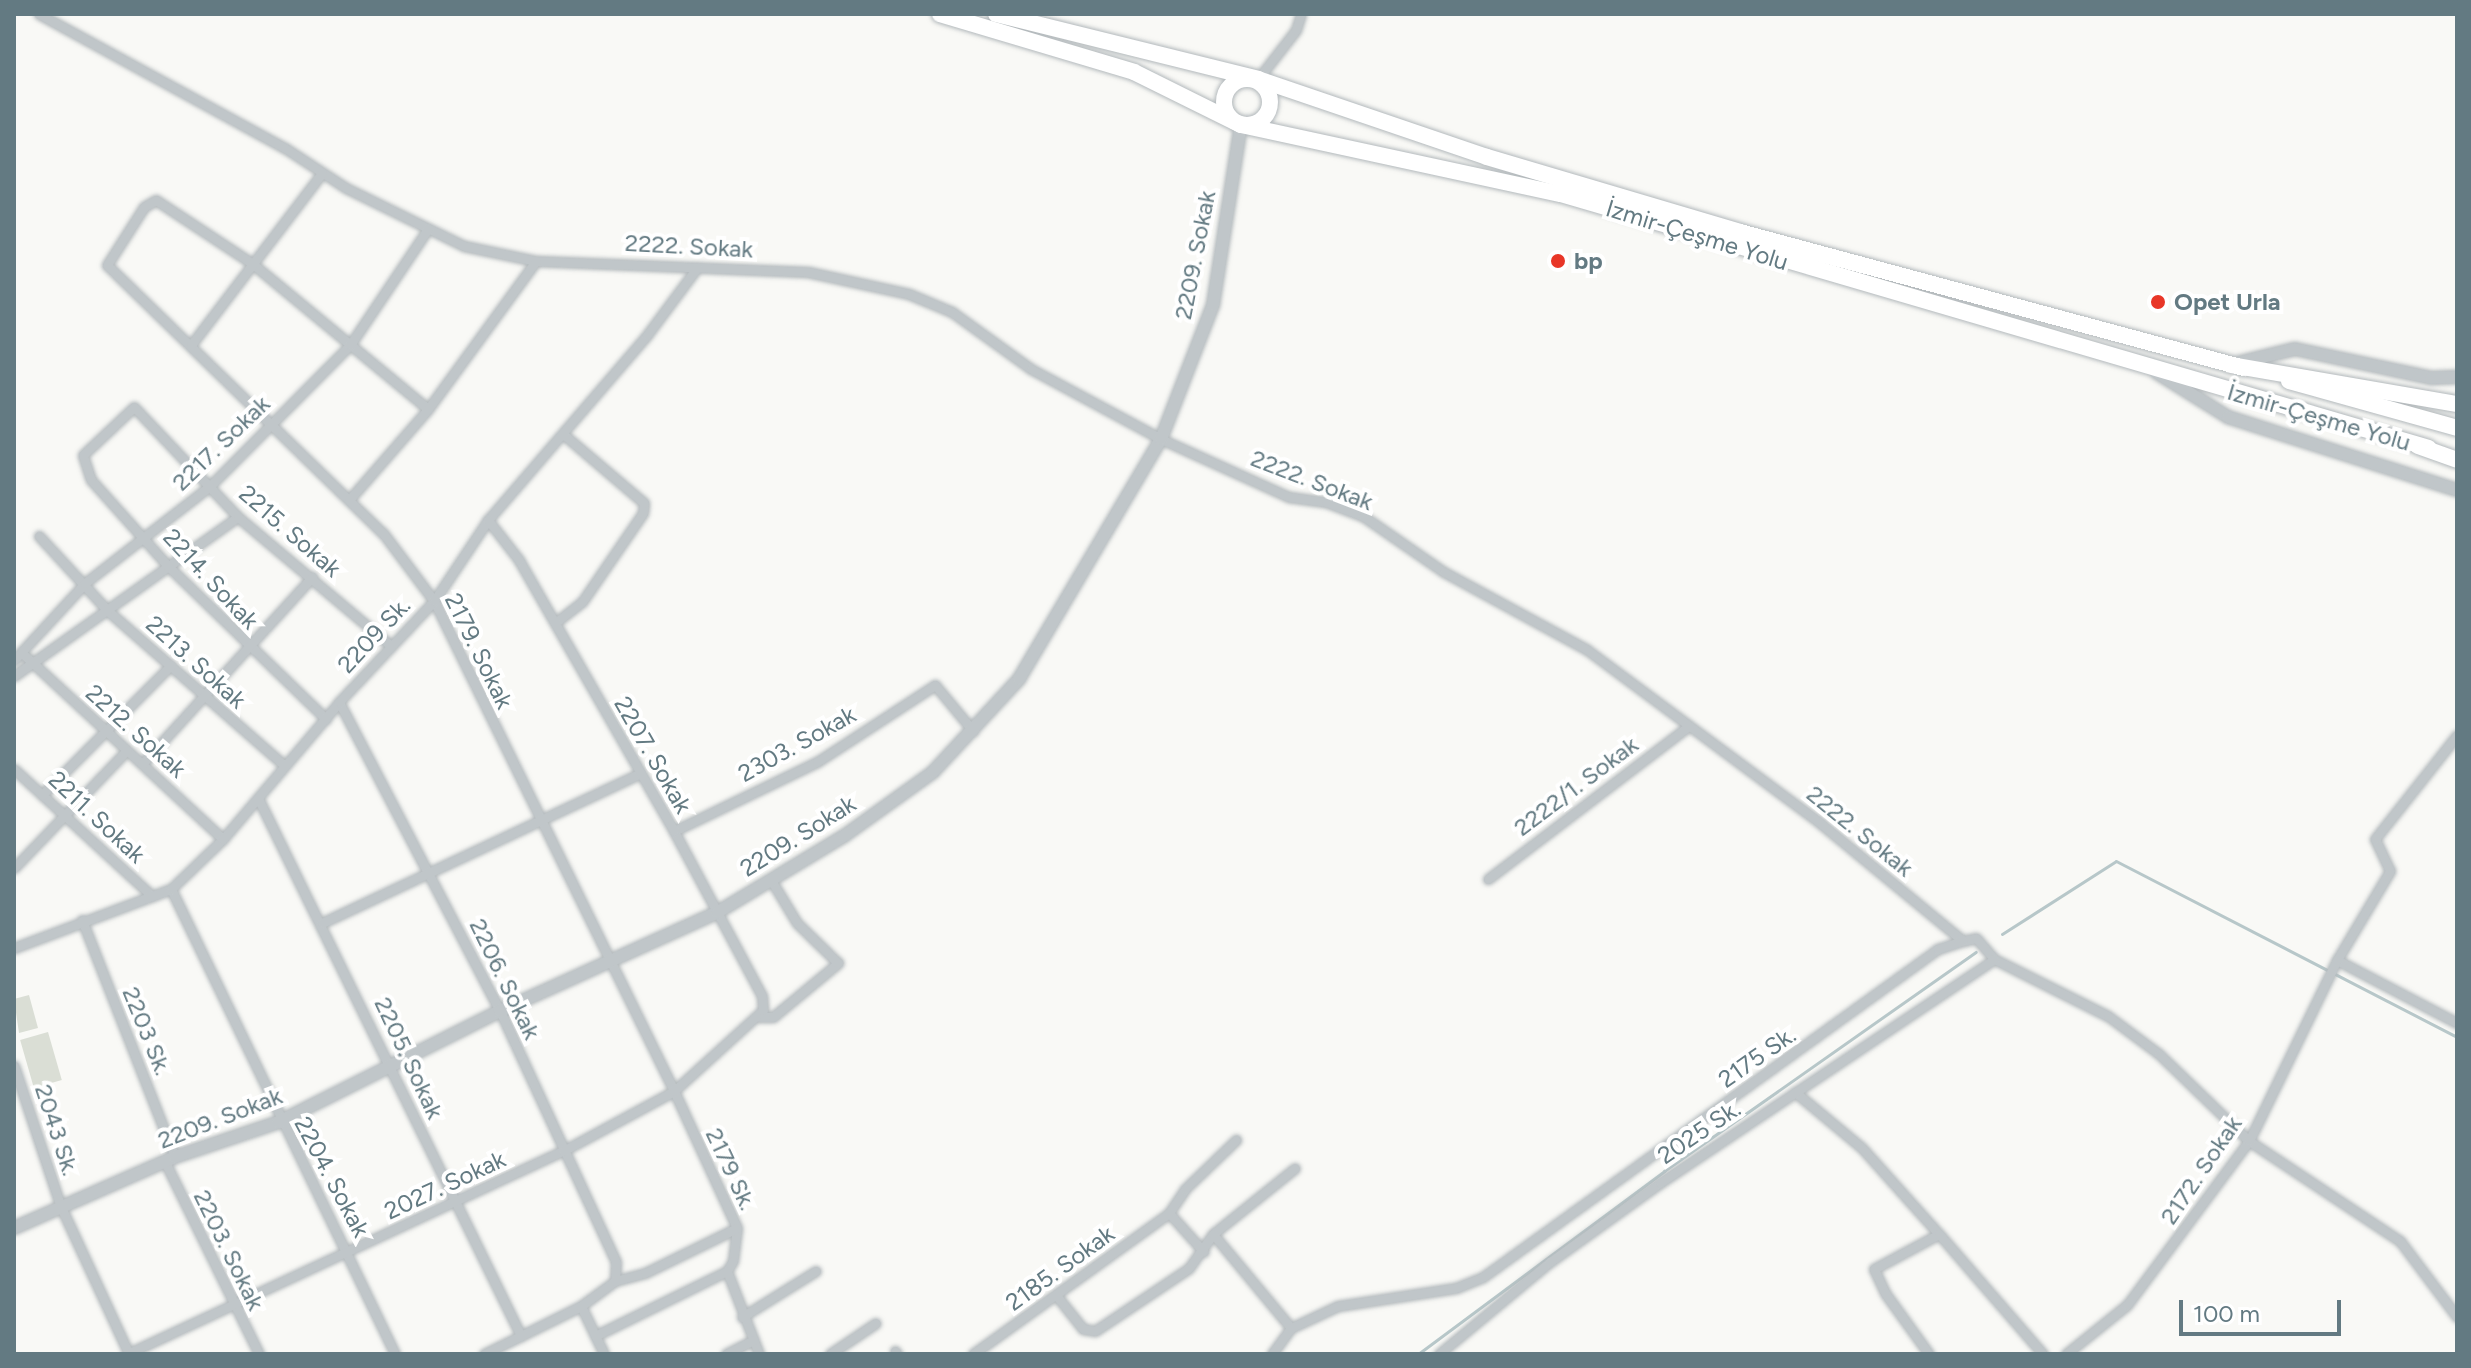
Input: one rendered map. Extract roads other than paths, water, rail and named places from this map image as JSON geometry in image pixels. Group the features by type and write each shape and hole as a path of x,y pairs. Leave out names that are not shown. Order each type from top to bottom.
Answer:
{"highway":[{"name":"İzmir-Çeşme Yolu","path":"940,14 1134,72 1241,125 1561,194 2153,371 2457,458"},
{"name":"İzmir-Çeşme Yolu","path":"996,14 1258,79 1487,157 1740,232 2457,428"},
{"path":"1258,79 1270,96 1269,111 1259,123 1241,125 1226,113 1224,99 1238,82 1258,79"},
{"path":"2231,365 2457,404"}],"street":[{"name":"2222. Sokak","path":"39,14 322,173 464,246 536,261 808,272 909,294 952,312 1031,369 1161,439 1289,497 1326,502 1363,516 1444,572 1586,649 1809,814 1963,941 1976,938 1994,959 2108,1016 2159,1054 2249,1141 2400,1241 2457,1317"},
{"path":"1258,79 1296,30 1301,14"},
{"name":"2209. Sokak","path":"14,1228 170,1160 279,1122 500,1011 718,912 910,790 973,731 1019,679 1161,439 1213,305 1241,125"},
{"path":"191,345 322,173"},
{"name":"2179. Sokak","path":"253,264 156,200 144,207 107,265 383,533 434,601 539,819 613,962 689,1126"},
{"name":"2217. Sokak","path":"18,656 85,583 210,486 269,423 350,345 428,229"},
{"path":"349,500 428,409 536,261"},
{"path":"253,264 428,409"},
{"name":"2209 Sk.","path":"14,948 171,889 223,839 339,702 434,601 488,520 564,435 697,268"},
{"path":"2231,365 2295,349 2431,378 2457,377"},
{"path":"2153,371 2228,417 2457,490"},
{"name":"2214. Sokak","path":"134,407 83,455 91,480 250,651 326,719"},
{"name":"2215. Sokak","path":"134,407 238,517 391,646"},
{"path":"555,623 582,602 643,513 644,503 564,435"},
{"path":"14,676 238,517"},
{"name":"2207. Sokak","path":"488,520 555,623 674,831 762,996 760,1017"},
{"name":"2213. Sokak","path":"39,536 108,611 285,766"},
{"path":"142,764 250,651 312,577"},
{"name":"2212. Sokak","path":"18,656 32,663 223,839"},
{"path":"42,795 171,665"},
{"name":"2303. Sokak","path":"674,831 817,762 935,685 973,731"},
{"name":"2206. Sokak","path":"339,702 500,1011 616,1262 615,1281"},
{"name":"2222/1. Sokak","path":"1488,879 1689,726"},
{"name":"2172. Sokak","path":"2066,1354 2127,1305 2249,1141 2328,977 2390,871 2375,839 2457,735"},
{"path":"14,868 127,750"},
{"name":"2211. Sokak","path":"14,769 152,896"},
{"path":"322,923 639,774"},
{"name":"2205. Sokak","path":"258,798 322,923 521,1336"},
{"name":"2027. Sokak","path":"128,1354 563,1151 674,1091 760,1017 773,1017 838,963 797,923 771,880"},
{"name":"2204. Sokak","path":"171,889 279,1122 349,1252 395,1354"},
{"name":"2203 Sk.","path":"82,920 170,1160"},
{"name":"2175 Sk.","path":"1291,1328 1338,1306 1456,1288 1483,1277 1938,949 1963,941"},
{"name":"2025 Sk.","path":"1439,1354 1550,1262 1994,959"},
{"path":"2337,960 2457,1023"},
{"name":"2043 Sk.","path":"14,1066 61,1207 128,1354"},
{"path":"1795,1092 1862,1148 2043,1354"},
{"name":"2179 Sk.","path":"689,1126 737,1228"},
{"name":"2185. Sokak","path":"973,1354 1169,1213 1185,1189 1236,1140"},
{"name":"2203. Sokak","path":"170,1160 233,1305 259,1354"},
{"path":"1056,1295 1083,1329 1095,1331 1189,1268 1204,1252 1213,1234 1295,1168"},
{"path":"1169,1213 1204,1252"},
{"path":"484,1354 581,1306 615,1281 645,1273 737,1228 737,1249 727,1271 595,1336"},
{"path":"1213,1234 1291,1328 1272,1354"},
{"path":"1929,1354 1885,1293 1874,1269 1939,1234"},
{"path":"727,1271 742,1317 759,1354"},
{"path":"742,1317 816,1271"},
{"path":"581,1306 604,1354"},
{"path":"830,1354 876,1323"},
{"path":"726,1354 754,1340"}],"waterway":[{"path":"2002,934 2116,861 2457,1037"},
{"path":"1418,1354 1664,1171 1976,952"}],"place":[{"name":"bp","path":"1558,261"},
{"name":"Opet Urla","path":"2158,302"}]}
